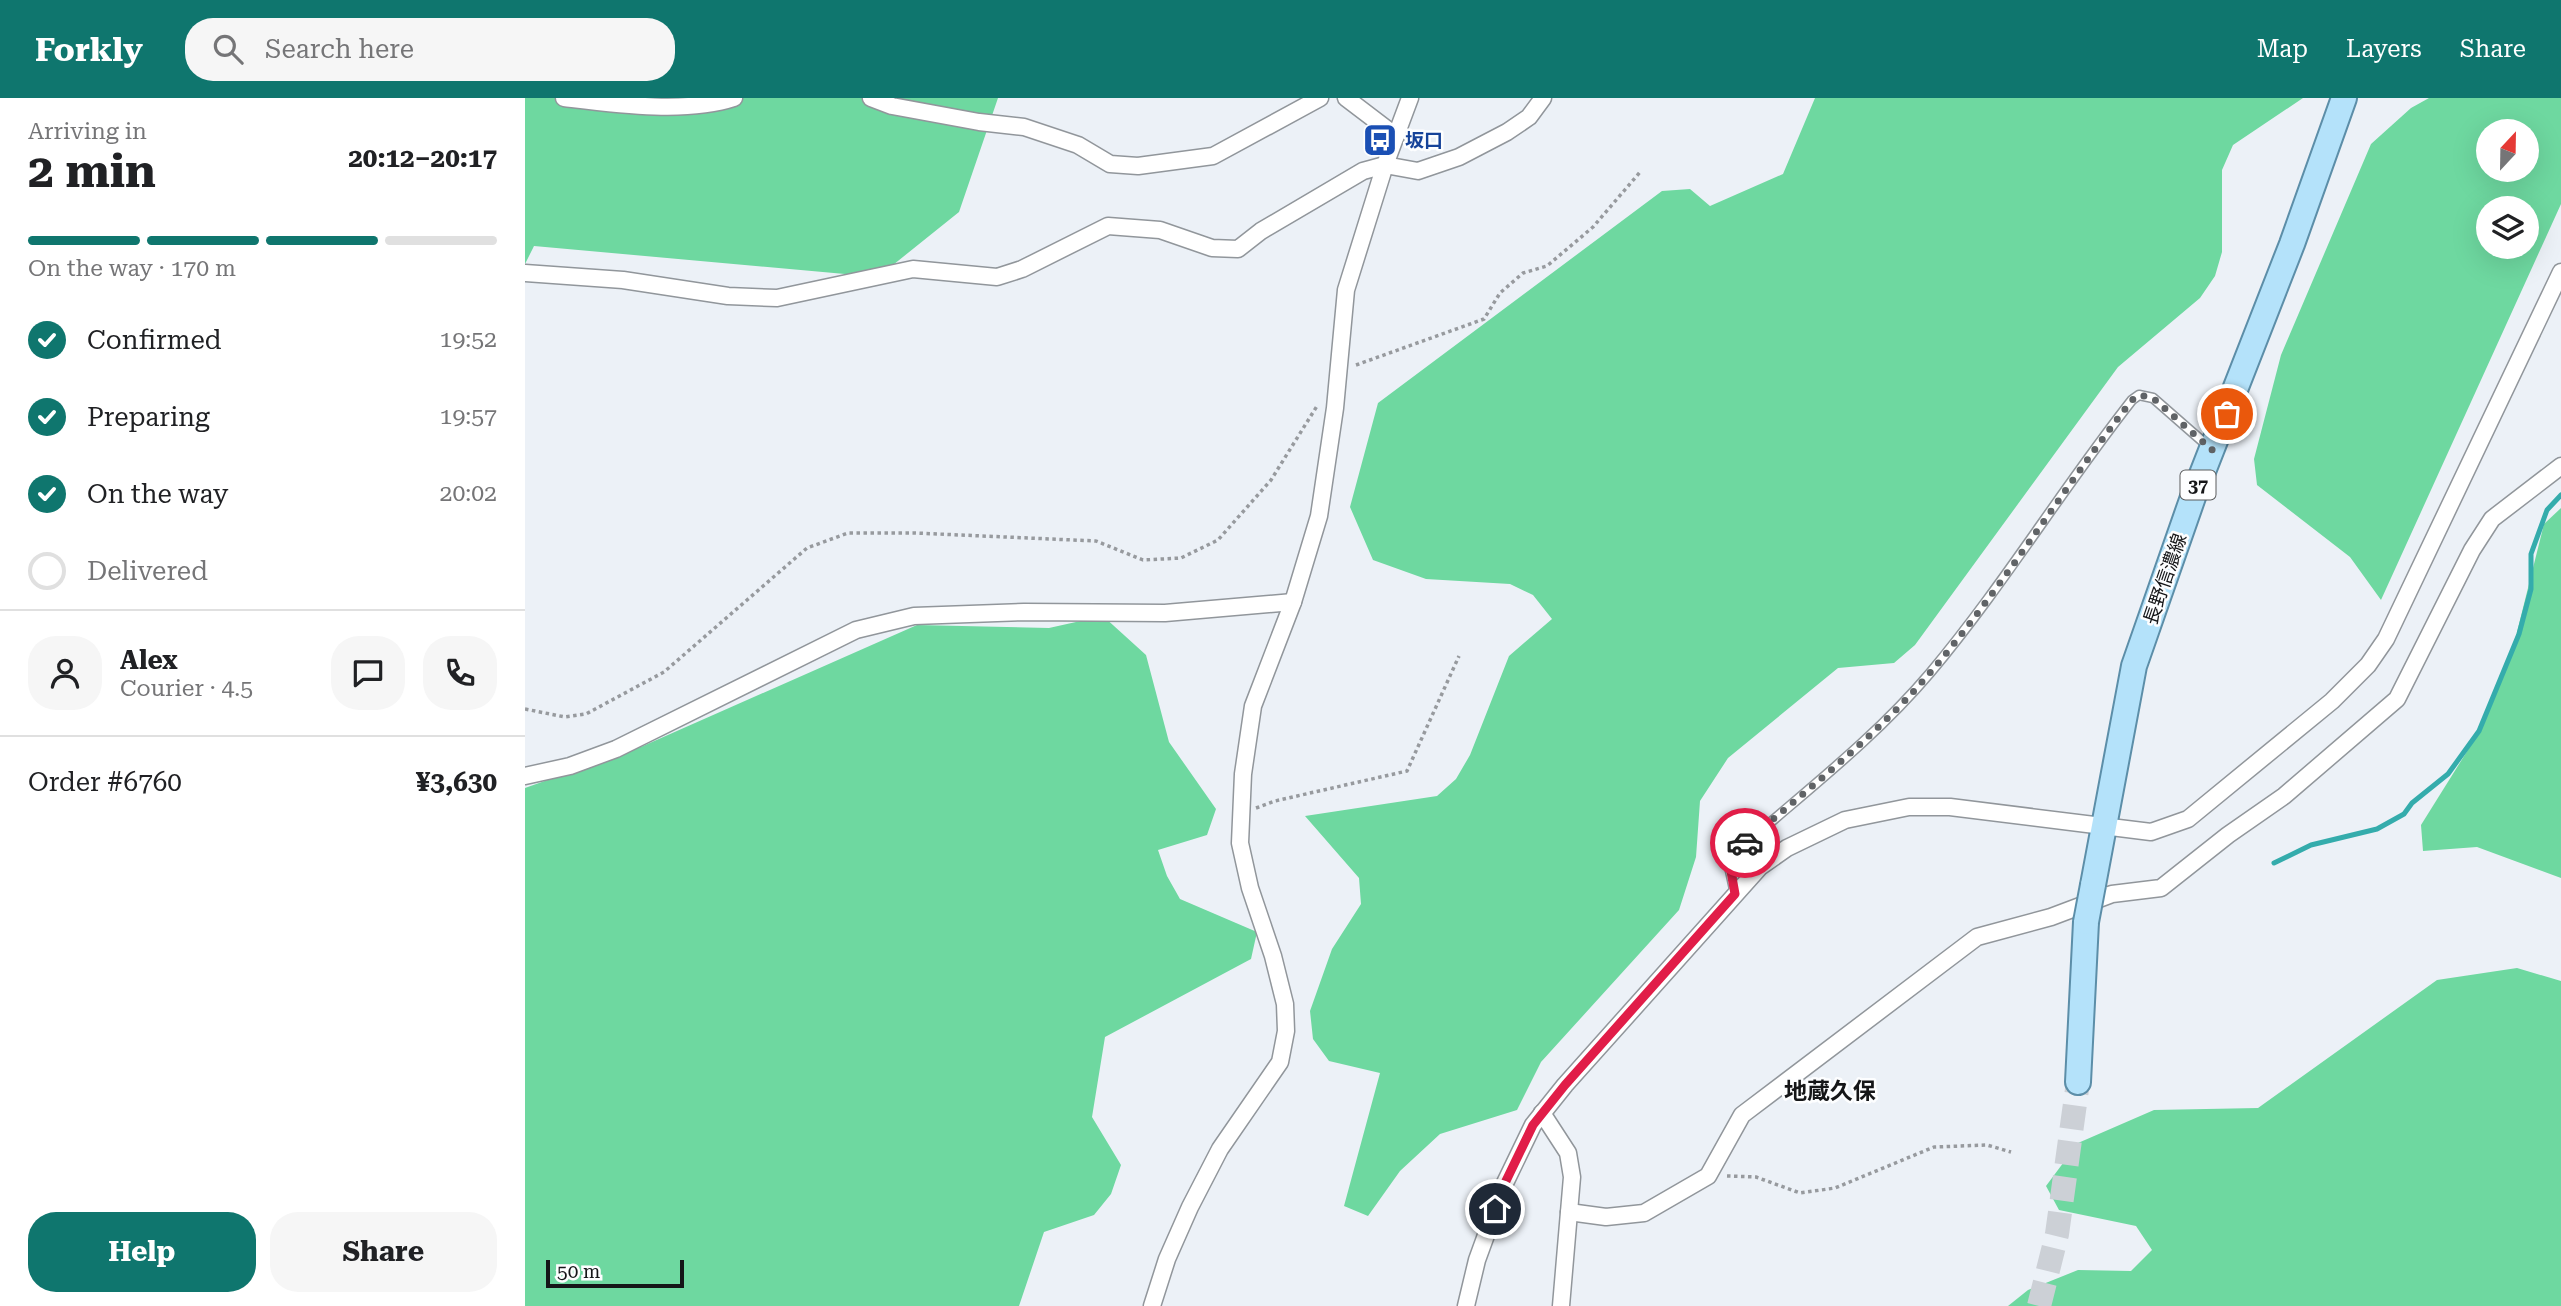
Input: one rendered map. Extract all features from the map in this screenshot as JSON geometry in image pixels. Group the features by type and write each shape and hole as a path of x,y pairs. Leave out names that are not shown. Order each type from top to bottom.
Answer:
{"main road":[{"name":"長野信濃線","path":"2078,1082 2086,922 2134,666 2344,98"}],"street":[{"path":"564,98 631,105 692,106 705,106 734,98"},
{"path":"870,98 892,106 979,122 1024,127 1078,145 1109,164 1138,166 1213,156 1320,98"},
{"path":"1346,98 1396,136"},
{"path":"1152,1306 1167,1259 1220,1149 1280,1062 1286,1031 1286,1004 1247,877 1240,843 1243,774 1253,706 1293,602 1319,516 1346,290 1385,165 1410,98"},
{"path":"525,273 623,280 728,296 777,298 913,269 997,277 1022,269 1108,226 1160,230 1212,248 1238,250 1261,231 1363,171 1385,165 1418,170 1459,157 1507,132 1529,117 1543,98"},
{"path":"1465,1306 1476,1260 1505,1183 1533,1125 1565,1085 1735,894 1760,867 1787,848 1845,820 1909,807 1950,807 2151,832 2188,819 2332,701 2368,665 2386,639 2559,279"},
{"path":"1569,1212 1606,1217 1644,1213 1707,1176 1723,1153 1742,1115 1977,937 2051,917 2112,894 2161,888 2228,835 2284,796 2397,699 2472,550 2492,519 2561,466"},
{"path":"525,776 570,766 616,749 856,630 914,616 1024,612 1165,614 1293,602"},
{"path":"1542,1113 1569,1153 1571,1177 1561,1306"}],"lane":[{"path":"1735,894 1730,866 1743,846 1873,733 1929,674 2011,569 2132,400 2139,395 2153,398 2212,450"}],"path":[{"path":"1338,371 1483,319 1500,293 1523,273 1547,265 1593,227 1641,171"},
{"path":"525,709 565,717 586,714 664,672 807,548 848,533 915,533 1095,541 1143,560 1181,558 1218,540 1271,481 1318,404"},
{"path":"1241,813 1275,801 1407,771 1458,656"},
{"path":"1707,1176 1756,1177 1800,1193 1835,1188 1934,1147 1987,1145 2011,1152"}],"green space":[{"path":"525,98 998,98 959,212 878,277 534,246 525,264"},
{"path":"1815,98 2303,98 2233,145 2222,170 2222,252 2215,276 2200,298 2118,367 1915,645 1894,663 1838,668 1728,758 1700,801 1696,857 1679,910 1541,1062 1517,1110 1440,1134 1400,1171 1368,1216 1344,1206 1380,1073 1329,1061 1313,1039 1310,1011 1332,949 1361,904 1359,878 1305,816 1437,796 1456,779 1470,755 1509,656 1552,619 1533,595 1510,584 1426,579 1373,560 1350,507 1378,403 1662,191 1690,189 1710,206 1783,174"},
{"path":"2429,98 2561,98 2561,204 2539,252 2539,196 2476,196 2476,259 2536,259 2381,600 2350,557 2257,485 2254,459 2281,355 2371,144 2411,108"},
{"path":"2561,508 2561,878 2477,847 2423,851 2421,825 2481,729 2511,656 2544,524"},
{"path":"1103,616 1146,655 1169,742 1216,809 1207,835 1158,850 1167,876 1180,899 1257,932 1251,959 1105,1037 1092,1117 1121,1165 1111,1194 1094,1215 1044,1232 1019,1306 525,1306 525,788 643,746 917,625 1049,628"},
{"path":"2517,968 2561,981 2561,1306 2008,1306 2028,1290 2078,1270 2131,1271 2152,1250 2136,1226 2059,1210 2046,1186 2078,1143 2154,1110 2258,1108 2437,980"}],"waterway":[{"path":"2274,863 2311,845 2377,829 2404,814 2412,803 2448,774 2479,731 2519,634 2531,589 2531,554 2547,510 2561,495"}],"tunnel":[{"path":"2039,1306 2057,1234 2078,1082"}],"way so far":[{"path":"1745,843 1873,733 1929,674 2011,569 2132,400 2139,395 2153,398 2212,450 2227,414"}],"place":[{"name":"坂口","path":"1380,140"}],"district":[{"name":"地蔵久保","path":"1830,1091"}],"route":[{"path":"1495,1209 1533,1125 1565,1085 1735,894 1730,866 1745,843"}]}
